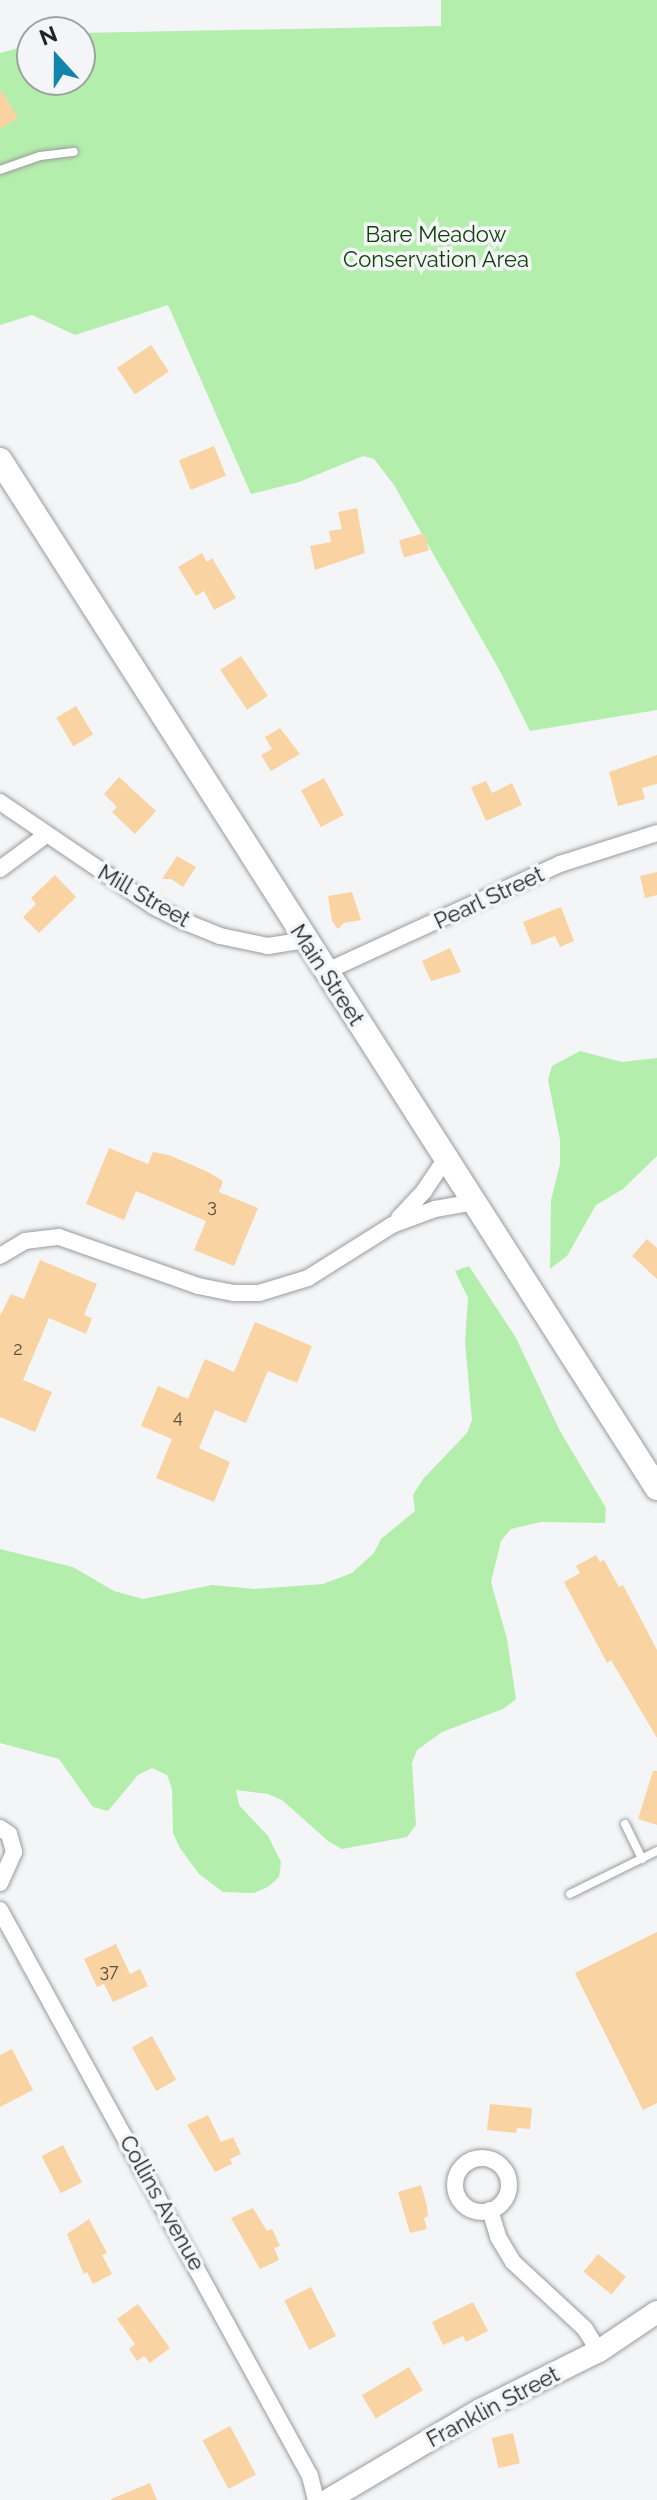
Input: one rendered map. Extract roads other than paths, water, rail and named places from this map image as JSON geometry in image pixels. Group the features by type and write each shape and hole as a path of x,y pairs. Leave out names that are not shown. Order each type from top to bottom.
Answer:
{"main road":[{"name":"Main Street","path":"0,460 657,1488"},
{"name":"Franklin Street","path":"328,2500 480,2410 599,2351 657,2312"}],"street":[{"name":"Mill Street","path":"0,802 153,906 220,936 276,947 304,940"},
{"name":"Pearl Street","path":"325,972 560,864 657,833"},
{"path":"0,869 46,835"},
{"path":"392,1225 424,1191 446,1158"},
{"path":"0,1256 25,1241 59,1237 198,1286 234,1293 259,1293 308,1278 392,1225 435,1209 474,1202"},
{"path":"0,1828 9,1834 14,1852 0,1883"},
{"name":"Collins Avenue","path":"0,1910 310,2476 316,2500"},
{"path":"490,2210 498,2237 513,2262 585,2329 599,2351"}],"lane":[{"path":"0,170 40,156 74,152"},
{"path":"625,1824 642,1859"},
{"path":"570,1894 657,1851"}],"park label":[{"name":"Bare Meadow Conservation Area","path":"436,246"}]}
